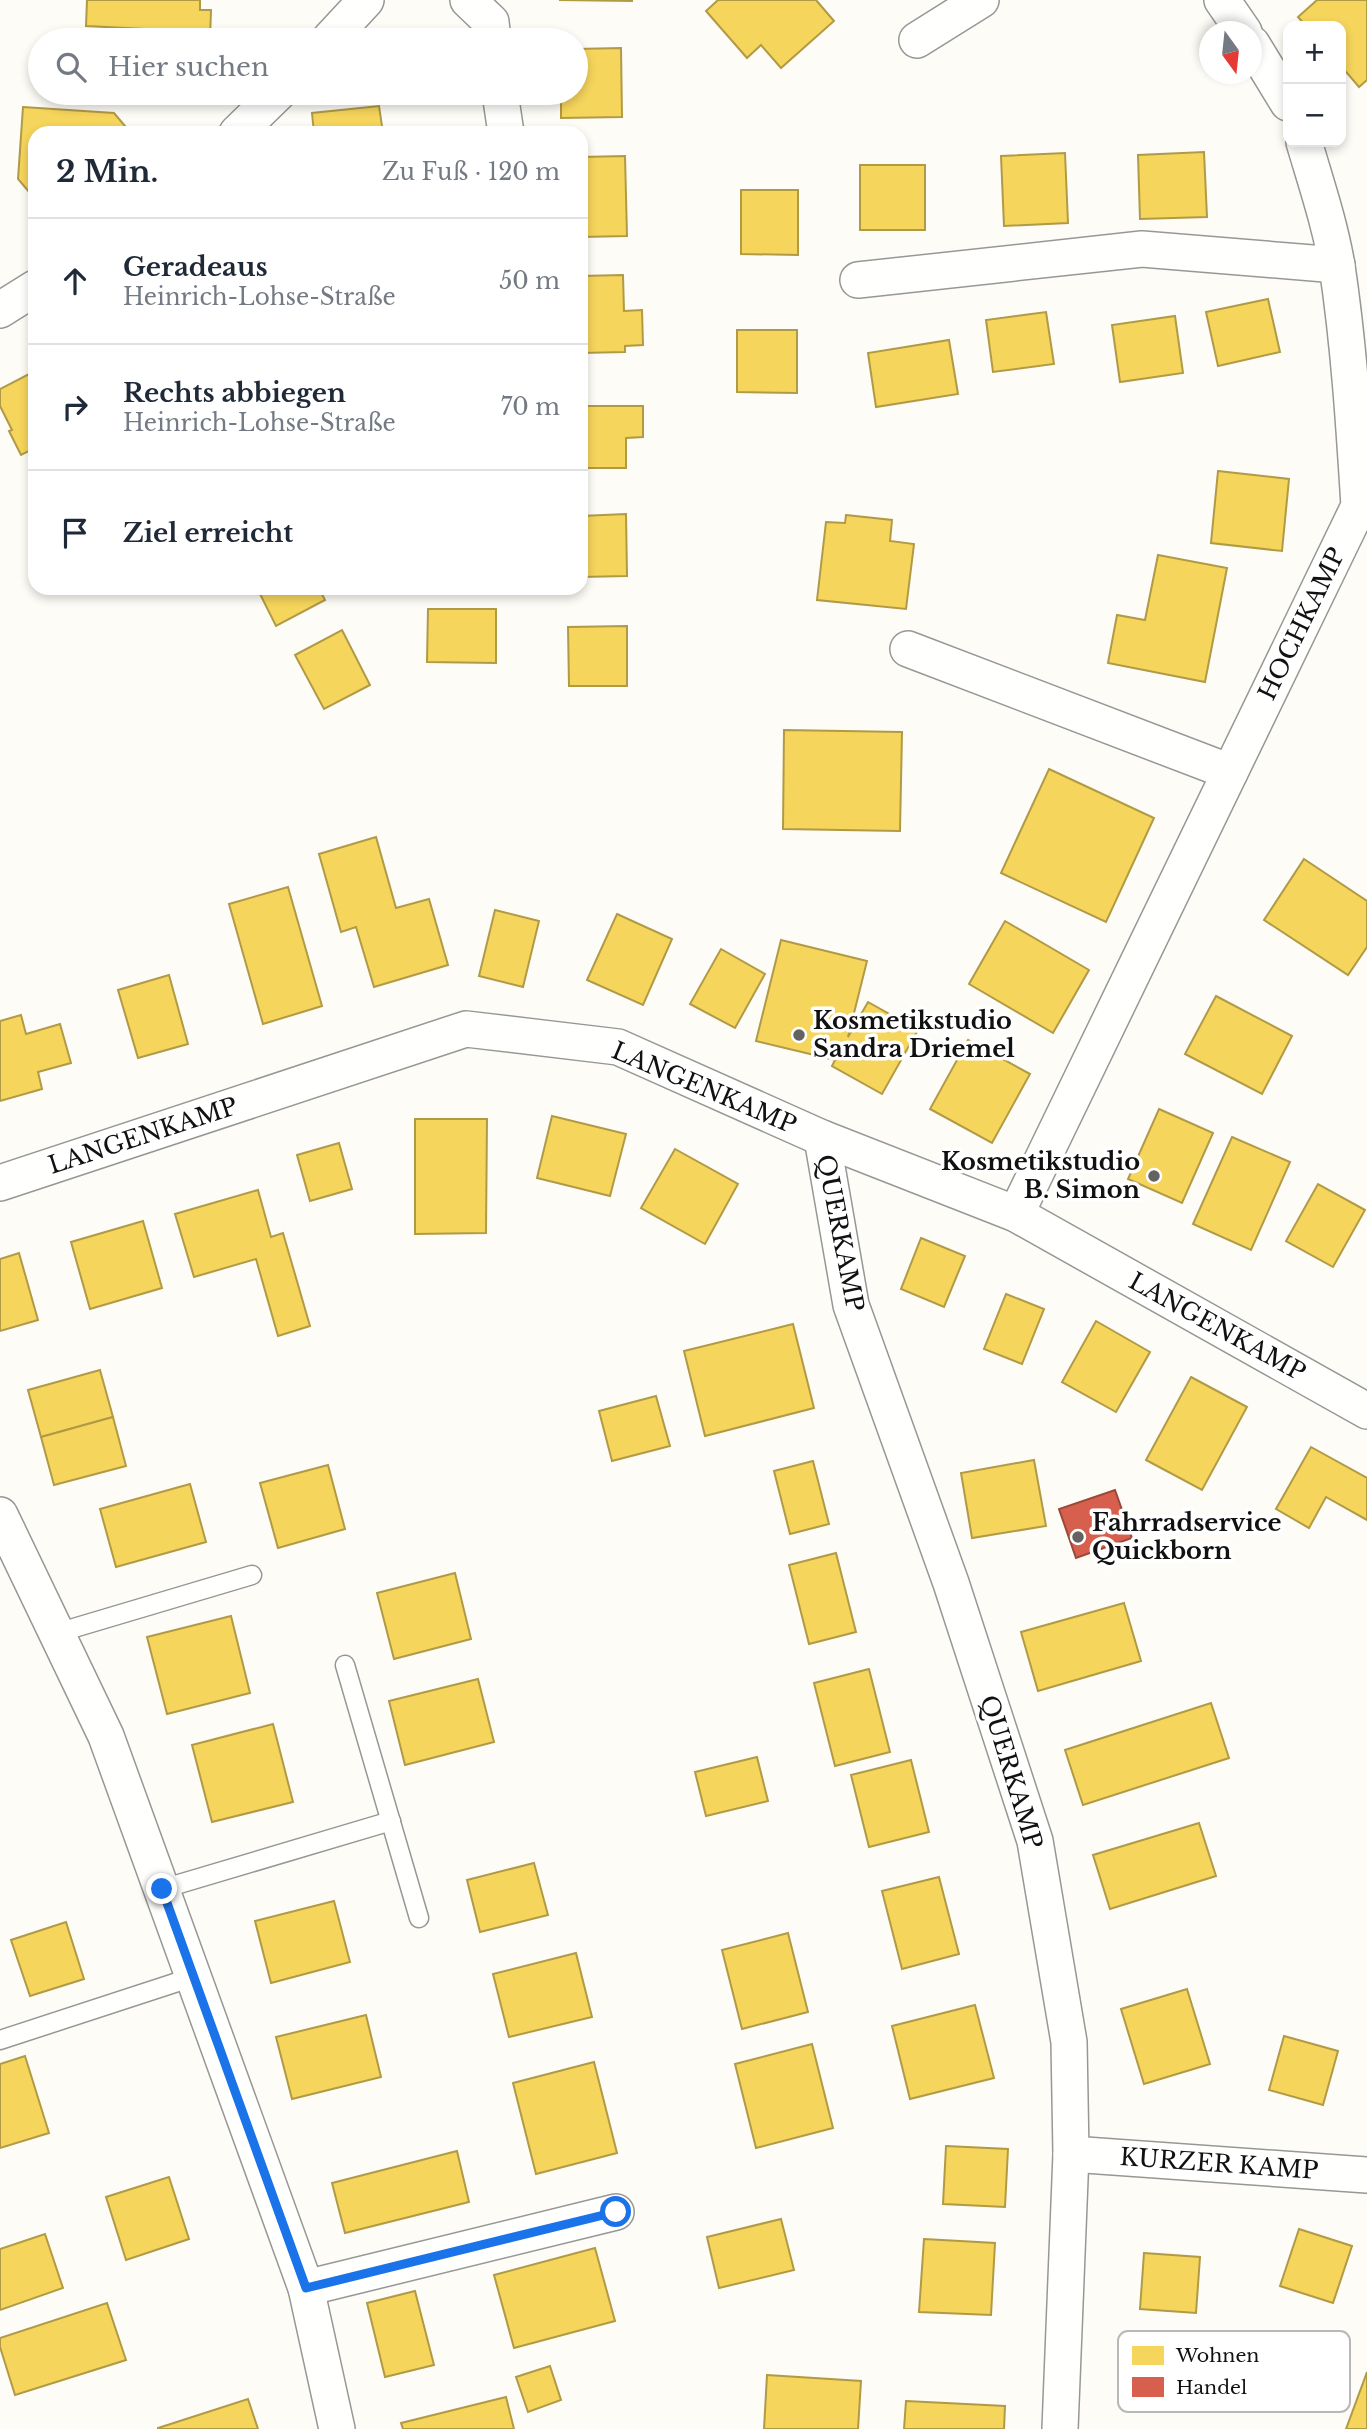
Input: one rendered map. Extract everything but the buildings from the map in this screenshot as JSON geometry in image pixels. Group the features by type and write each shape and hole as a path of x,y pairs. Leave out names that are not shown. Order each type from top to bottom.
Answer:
{"street":[{"path":"341,28 366,0"},
{"path":"468,0 491,22 492,28"},
{"path":"917,40 981,0"},
{"path":"1222,0 1236,21"},
{"path":"1262,62 1283,95"},
{"path":"244,126 266,105"},
{"path":"502,105 505,126"},
{"name":"HOCHKAMP","path":"1016,1214 1230,772 1363,508 1336,265 1324,205 1306,147"},
{"path":"858,280 1142,249 1336,265"},
{"path":"0,310 28,292"},
{"path":"908,649 1230,772"},
{"name":"LANGENKAMP","path":"0,1183 466,1029 618,1047 822,1138 1016,1214 1367,1410"},
{"name":"QUERKAMP","path":"822,1138 851,1305 951,1583 1035,1841 1069,2042 1071,2154 1060,2429"},
{"path":"0,1515 106,1736 306,2288 337,2429"},
{"name":"KURZER KAMP","path":"1071,2154 1367,2175"},
{"path":"306,2288 616,2212"}],"lane":[{"path":"57,1633 252,1575"},
{"path":"345,1665 419,1918"},
{"path":"162,1889 391,1821"},
{"path":"0,2040 193,1977"}],"place":[{"name":"Kosmetikstudio Sandra Driemel","path":"799,1035"},
{"name":"Kosmetikstudio B. Simon","path":"1154,1176"},
{"name":"Fahrradservice Quickborn","path":"1078,1537"}],"route":[{"path":"162,1889 306,2288 616,2212"}]}
